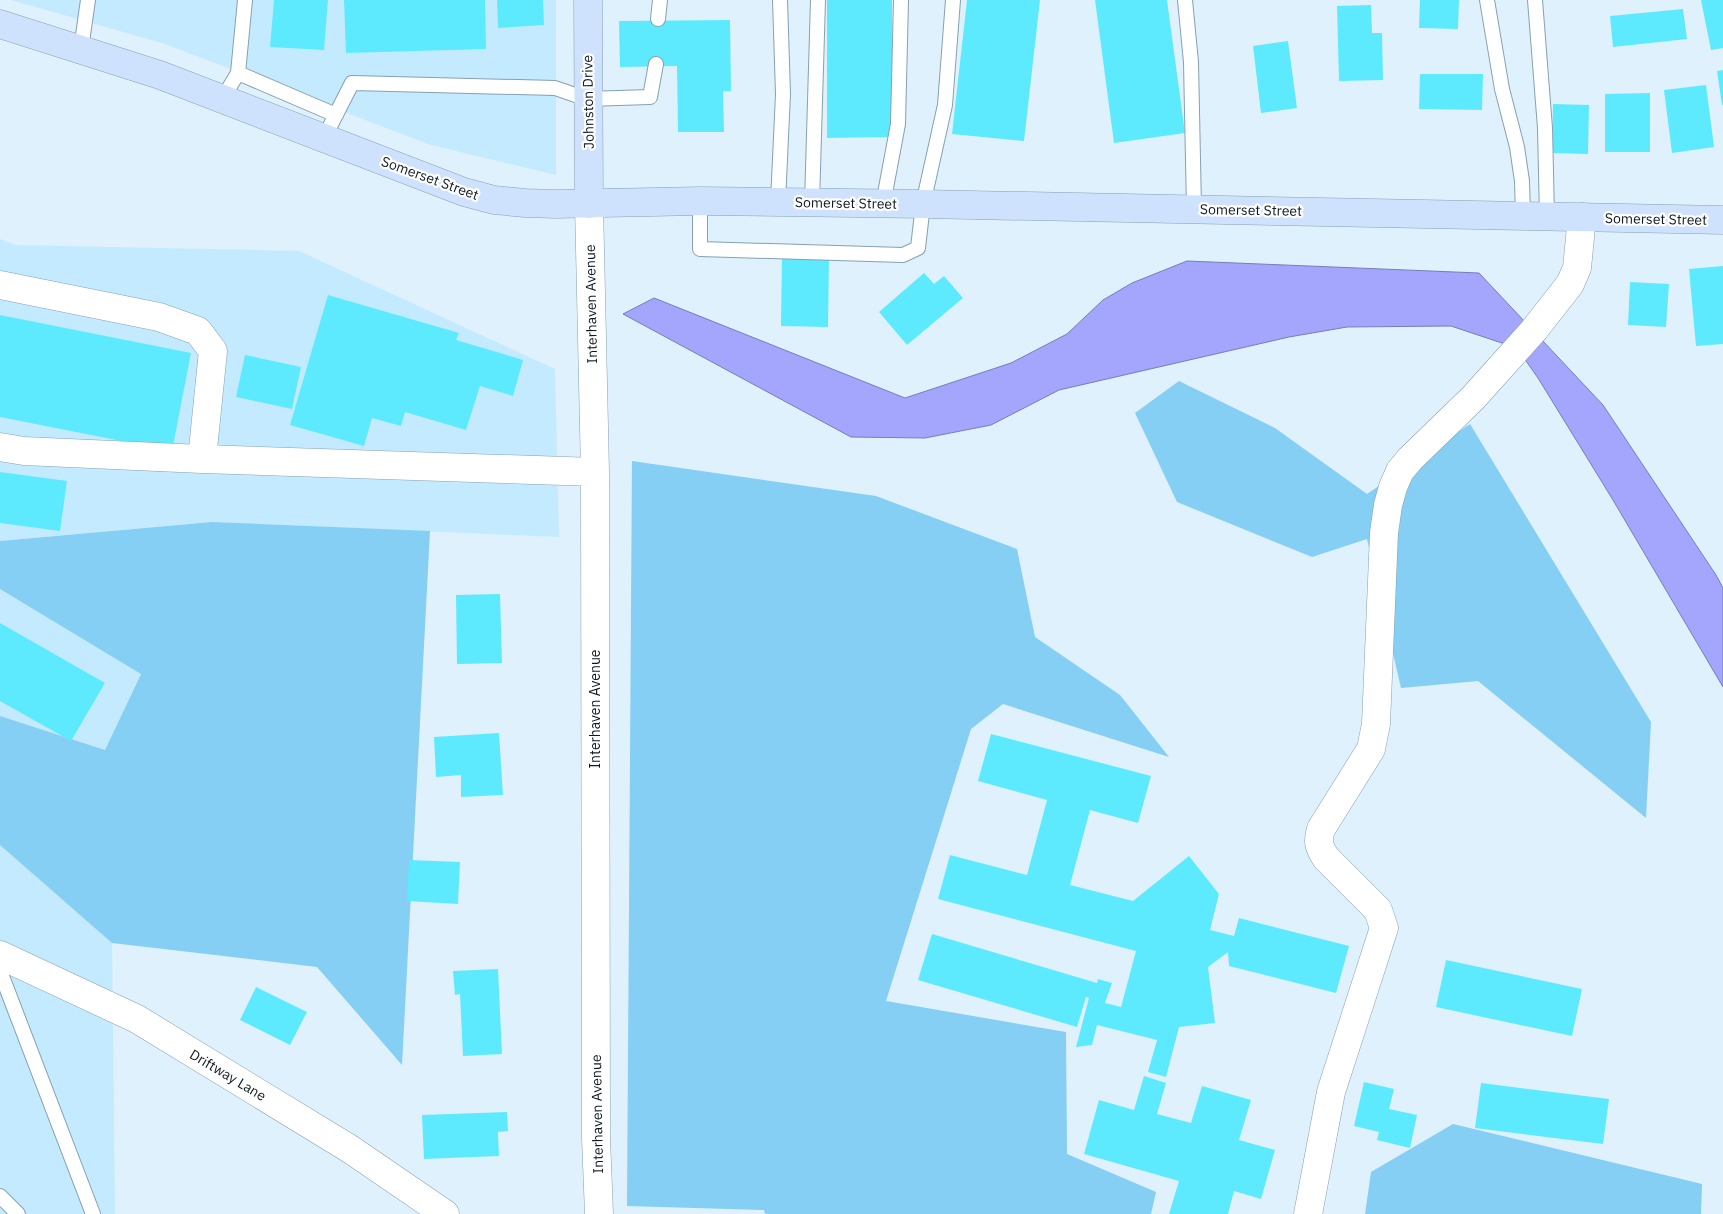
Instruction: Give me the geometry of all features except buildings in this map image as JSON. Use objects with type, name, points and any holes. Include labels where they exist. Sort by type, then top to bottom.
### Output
[{"type":"main road","name":"Johnston Drive","points":[[588,0],[589,204]]},
{"type":"main road","name":"Somerset Street","points":[[0,24],[160,75],[223,98],[330,127],[435,182],[464,192],[486,198],[525,203],[778,202],[923,204],[1723,220]]},
{"type":"street","name":"Interhaven Avenue","points":[[589,204],[595,472],[596,1138],[599,1214]]},
{"type":"street","points":[[1308,1214],[1331,1092],[1384,928],[1378,910],[1326,858],[1317,840],[1371,749],[1376,724],[1384,533],[1388,505],[1400,472],[1410,459],[1454,418],[1534,330],[1570,284],[1577,268],[1582,217]]},
{"type":"street","points":[[0,285],[159,316],[198,330],[213,351],[202,459]]},
{"type":"street","points":[[0,447],[24,451],[202,459],[595,472]]},
{"type":"street","name":"Driftway Lane","points":[[0,955],[137,1019],[350,1149],[445,1214]]},
{"type":"lane","points":[[81,49],[88,0]]},
{"type":"lane","points":[[223,98],[238,73],[245,0]]},
{"type":"lane","points":[[658,20],[660,0]]},
{"type":"lane","points":[[778,202],[783,94],[780,0]]},
{"type":"lane","points":[[812,203],[818,0]]},
{"type":"lane","points":[[883,204],[898,124],[901,0]]},
{"type":"lane","points":[[700,202],[700,249],[903,255],[918,248],[923,204],[944,105],[953,0]]},
{"type":"lane","points":[[1185,0],[1191,62],[1194,209]]},
{"type":"lane","points":[[1487,0],[1502,88],[1517,147],[1522,181],[1535,217]]},
{"type":"lane","points":[[1535,0],[1544,119],[1535,217]]},
{"type":"lane","points":[[238,73],[330,127],[352,83],[555,88],[587,99],[650,97],[656,64]]},
{"type":"lane","points":[[0,971],[93,1214]]},
{"type":"lane","points":[[0,1196],[18,1214]]},
{"type":"shaded area","points":[[11,0],[556,0],[556,175],[431,145],[165,44]]},
{"type":"shaded area","points":[[0,239],[16,245],[299,251],[555,369],[559,537],[212,522],[0,541]]},
{"type":"shaded area","points":[[1187,261],[1479,273],[1603,405],[1716,575],[1723,588],[1723,687],[1613,500],[1538,378],[1517,348],[1451,326],[1347,327],[1289,337],[1059,390],[991,425],[925,438],[851,437],[623,314],[654,298],[905,398],[1011,363],[1067,334],[1103,300],[1132,283]]},
{"type":"shaded area","points":[[1179,381],[1275,428],[1367,494],[1470,424],[1651,722],[1646,818],[1478,681],[1401,688],[1367,539],[1312,557],[1177,502],[1135,413]]},
{"type":"shaded area","points":[[632,461],[876,496],[1017,549],[1035,637],[1120,695],[1169,757],[1003,704],[971,729],[886,1001],[1066,1032],[1067,1154],[1156,1192],[1151,1214],[765,1214],[764,1210],[627,1206]]},
{"type":"shaded area","points":[[212,522],[430,531],[402,1065],[317,967],[112,943],[0,845],[0,716],[105,750],[141,674],[0,589],[0,541]]},
{"type":"shaded area","points":[[0,589],[141,673],[105,750],[0,716]]},
{"type":"shaded area","points":[[0,845],[112,943],[115,1214],[0,1214]]},
{"type":"shaded area","points":[[1453,1124],[1702,1184],[1701,1214],[1365,1214],[1371,1172]]}]
